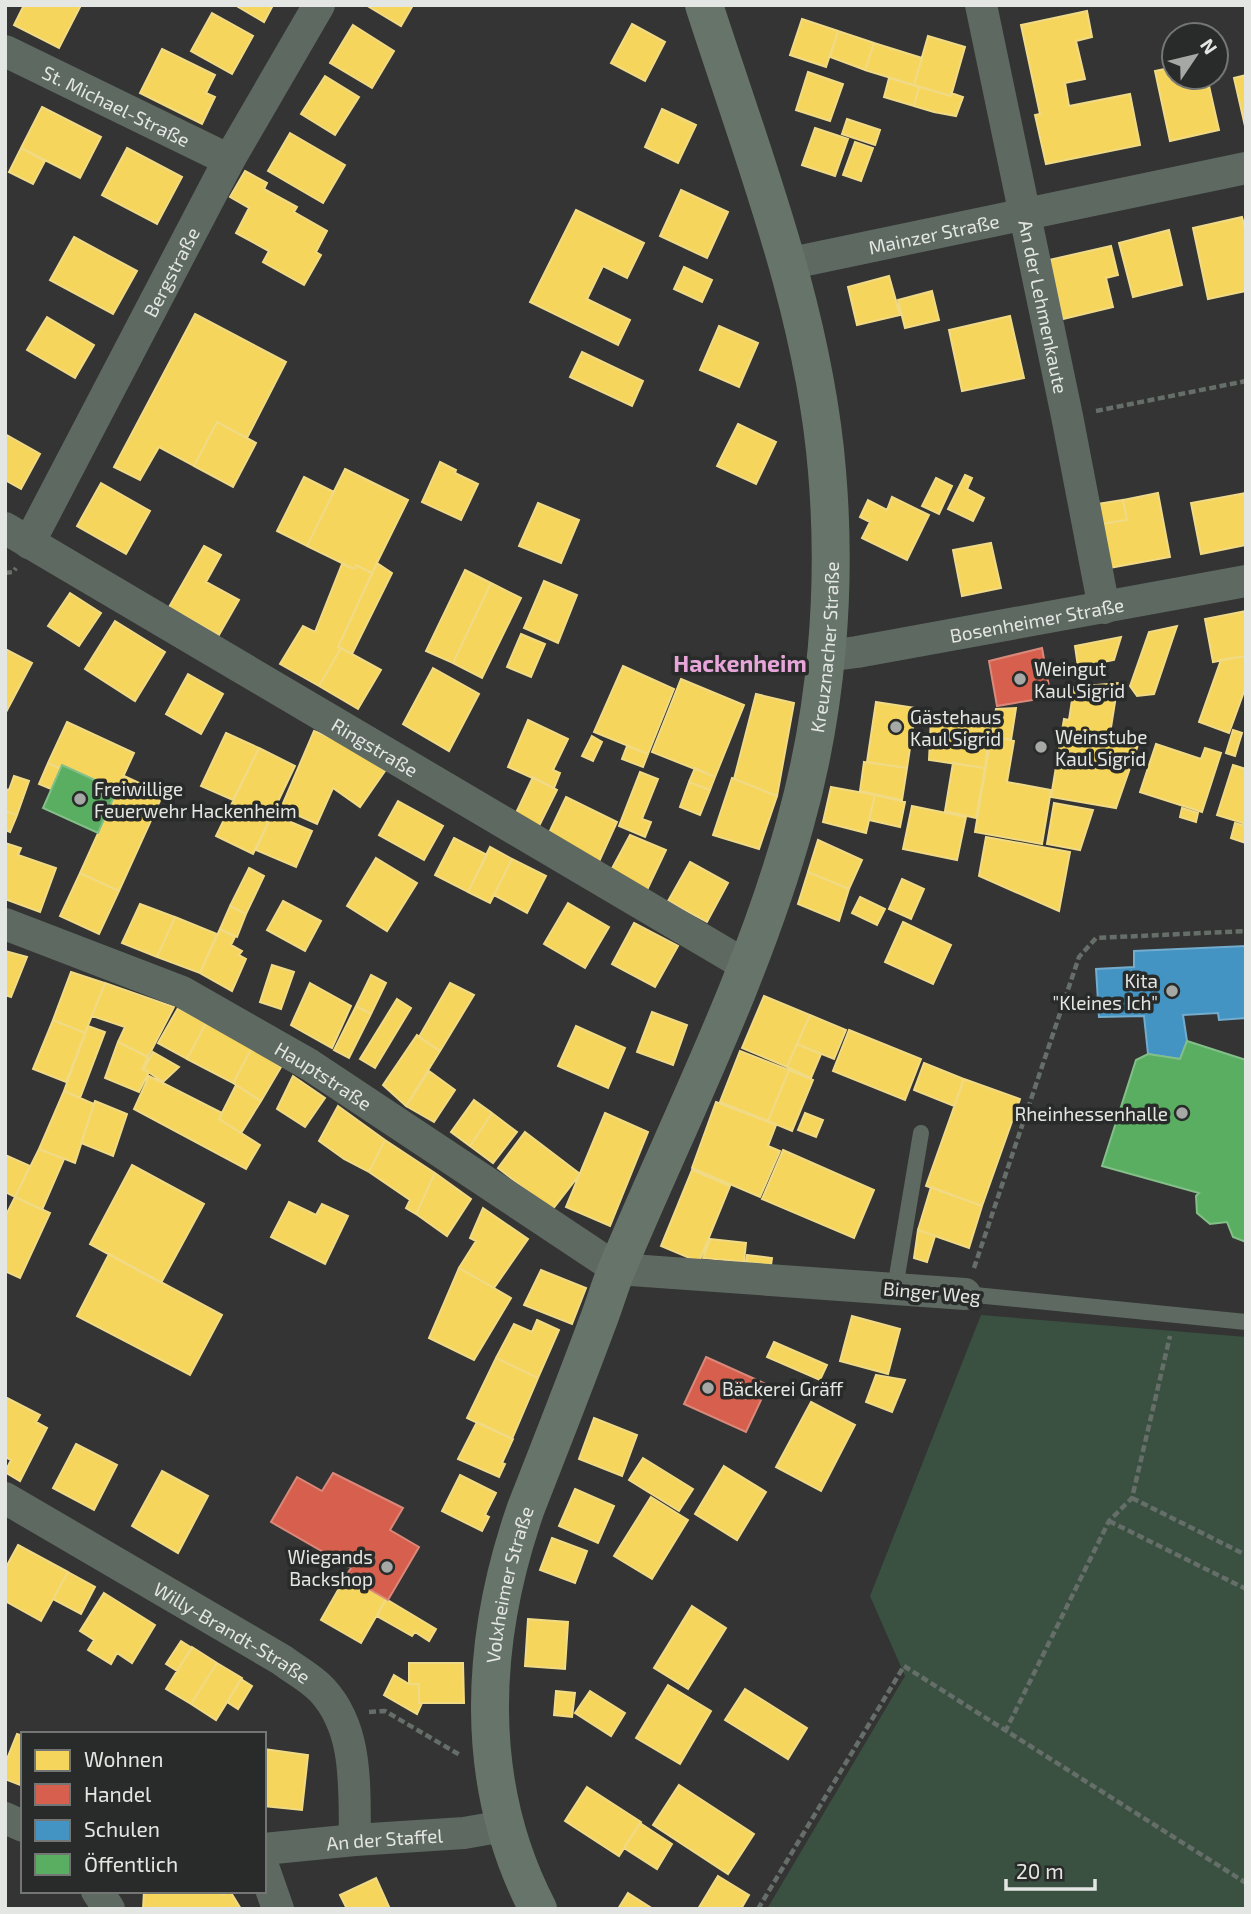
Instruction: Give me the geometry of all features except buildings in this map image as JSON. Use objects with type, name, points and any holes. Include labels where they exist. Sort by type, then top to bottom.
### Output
[{"type":"main road","name":"Kreuznacher Straße","points":[[617,1269],[747,965],[779,877],[809,768],[826,656],[830,557],[827,471],[812,366],[787,264],[704,5]]},
{"type":"main road","name":"Volxheimer Straße","points":[[538,1909],[517,1864],[504,1826],[495,1776],[490,1707],[495,1630],[512,1548],[617,1269]]},
{"type":"street","name":"Bergstraße","points":[[17,535],[319,5]]},
{"type":"street","name":"An der Lehmenkaute","points":[[981,5],[1067,416],[1104,608]]},
{"type":"street","name":"St. Michael-Straße","points":[[5,51],[229,160]]},
{"type":"street","name":"Mainzer Straße","points":[[787,264],[1246,168]]},
{"type":"street","name":"Ringstraße","points":[[17,535],[747,965]]},
{"type":"street","name":"Bosenheimer Straße","points":[[826,656],[1246,581]]},
{"type":"street","name":"Hauptstraße","points":[[5,924],[182,992],[310,1065],[617,1269]]},
{"type":"street","name":"Binger Weg","points":[[617,1269],[965,1294]]},
{"type":"street","name":"Willy-Brandt-Straße","points":[[5,1498],[282,1660],[321,1688],[340,1714],[353,1757],[355,1840]]},
{"type":"street","points":[[5,1818],[21,1825]]},
{"type":"street","name":"An der Staffel","points":[[266,1849],[464,1833],[504,1826]]},
{"type":"street","points":[[266,1875],[278,1909]]},
{"type":"street","points":[[98,1893],[109,1909]]},
{"type":"lane","points":[[895,1289],[922,1133]]},
{"type":"lane","name":"Binger Weg","points":[[965,1294],[1246,1322]]},
{"type":"path","points":[[1067,416],[1246,381]]},
{"type":"path","points":[[965,1294],[1079,957],[1096,938],[1246,931]]},
{"type":"path","points":[[1005,1732],[1110,1521],[1132,1498],[1175,1315]]},
{"type":"path","points":[[1132,1498],[1246,1555]]},
{"type":"path","points":[[1110,1521],[1246,1589]]},
{"type":"path","points":[[758,1909],[904,1667],[1246,1883]]},
{"type":"path","points":[[340,1714],[385,1711],[495,1776]]},
{"type":"green space","points":[[981,1315],[1246,1337],[1246,1909],[767,1909],[905,1676],[870,1596]]},
{"type":"place","name":"Weingut Kaul Sigrid","points":[[1020,679]]},
{"type":"place","name":"Gästehaus Kaul Sigrid","points":[[896,727]]},
{"type":"place","name":"Weinstube Kaul Sigrid","points":[[1041,747]]},
{"type":"place","name":"Freiwillige Feuerwehr Hackenheim","points":[[80,799]]},
{"type":"place","name":"Kita \"Kleines Ich\"","points":[[1172,991]]},
{"type":"place","name":"Rheinhessenhalle","points":[[1182,1113]]},
{"type":"place","name":"Bäckerei Gräff","points":[[708,1388]]},
{"type":"place","name":"Wiegands Backshop","points":[[387,1567]]},
{"type":"district","name":"Hackenheim","points":[[740,663]]}]
